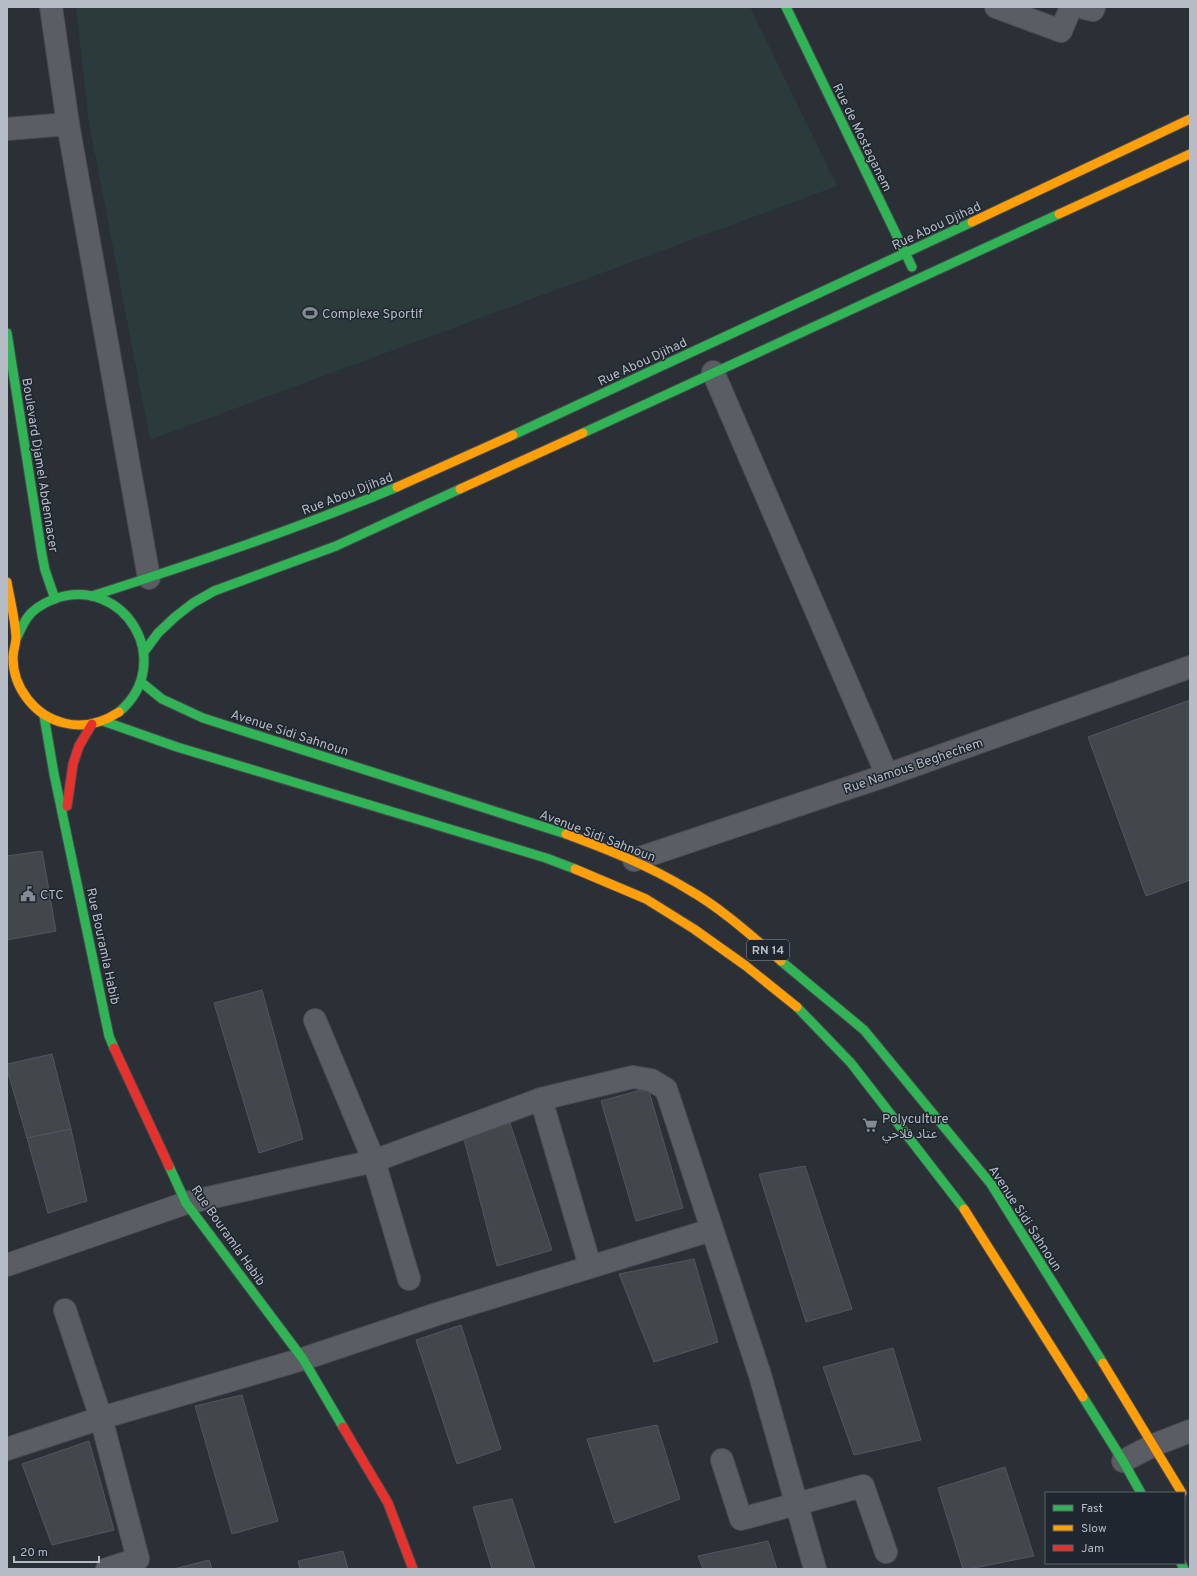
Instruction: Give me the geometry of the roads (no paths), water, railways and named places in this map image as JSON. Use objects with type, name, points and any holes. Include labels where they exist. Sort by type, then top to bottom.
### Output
[{"type":"main road","name":"Rue de Mostaganem","points":[[786,7],[918,278]]},
{"type":"main road","name":"Rue Abou Djihad","points":[[92,596],[149,578],[323,517],[415,480],[906,253],[1190,119]]},
{"type":"main road","points":[[144,652],[158,633],[175,617],[193,603],[214,592],[336,546],[1190,154]]},
{"type":"main road","name":"Boulevard Djamel Abdennacer","points":[[7,333],[40,547],[45,570],[55,599]]},
{"type":"main road","points":[[7,582],[10,622],[17,638]]},
{"type":"main road","points":[[67,595],[92,596],[112,603],[127,616],[138,632],[144,652],[141,682],[132,698],[119,712],[102,721],[92,724],[77,725],[62,723],[44,716],[33,708],[22,694],[14,670],[13,657],[17,638],[27,618],[45,603],[67,595]]},
{"type":"main road","points":[[10,622],[27,618]]},
{"type":"main road","name":"Avenue Sidi Sahnoun","points":[[141,682],[162,699],[203,718],[564,833],[634,860],[696,894],[738,925],[864,1030],[991,1184],[1154,1445],[1181,1492]]},
{"type":"main road","points":[[12,691],[22,694]]},
{"type":"main road","name":"Rue Bouramla Habib","points":[[44,716],[54,774],[109,1036],[186,1203],[303,1359],[388,1504],[413,1569]]},
{"type":"main road","name":"RN 14","points":[[102,721],[178,747],[546,858],[597,877],[646,899],[694,929],[746,966],[800,1010],[851,1063],[961,1204],[1123,1461],[1140,1492]]},
{"type":"main road","points":[[65,822],[73,764],[79,746],[92,724]]},
{"type":"street","points":[[51,7],[68,124],[149,578]]},
{"type":"street","points":[[996,7],[1061,31],[1071,7]]},
{"type":"street","points":[[1081,7],[1093,10],[1094,7]]},
{"type":"street","points":[[7,129],[68,124]]},
{"type":"street","points":[[713,372],[887,775]]},
{"type":"street","name":"Rue Namous Beghechem","points":[[634,860],[887,775],[1190,667]]},
{"type":"street","points":[[315,1020],[374,1161],[409,1279]]},
{"type":"street","points":[[7,1264],[186,1203],[374,1161],[541,1099],[633,1077],[651,1080],[666,1089],[711,1230],[760,1375],[815,1569]]},
{"type":"street","points":[[541,1099],[590,1266]]},
{"type":"street","points":[[7,1449],[101,1418],[303,1359],[437,1314],[711,1230]]},
{"type":"street","points":[[65,1310],[101,1418],[138,1559],[107,1569]]},
{"type":"street","points":[[1123,1461],[1154,1445],[1190,1431]]},
{"type":"street","points":[[722,1460],[741,1519],[863,1486],[886,1552]]},
{"type":"place","name":"Complexe Sportif","points":[[310,313]]},
{"type":"place","name":"CTC","points":[[28,894]]},
{"type":"place","name":"Polyculture عتاد فلاحي","points":[[870,1125]]}]
